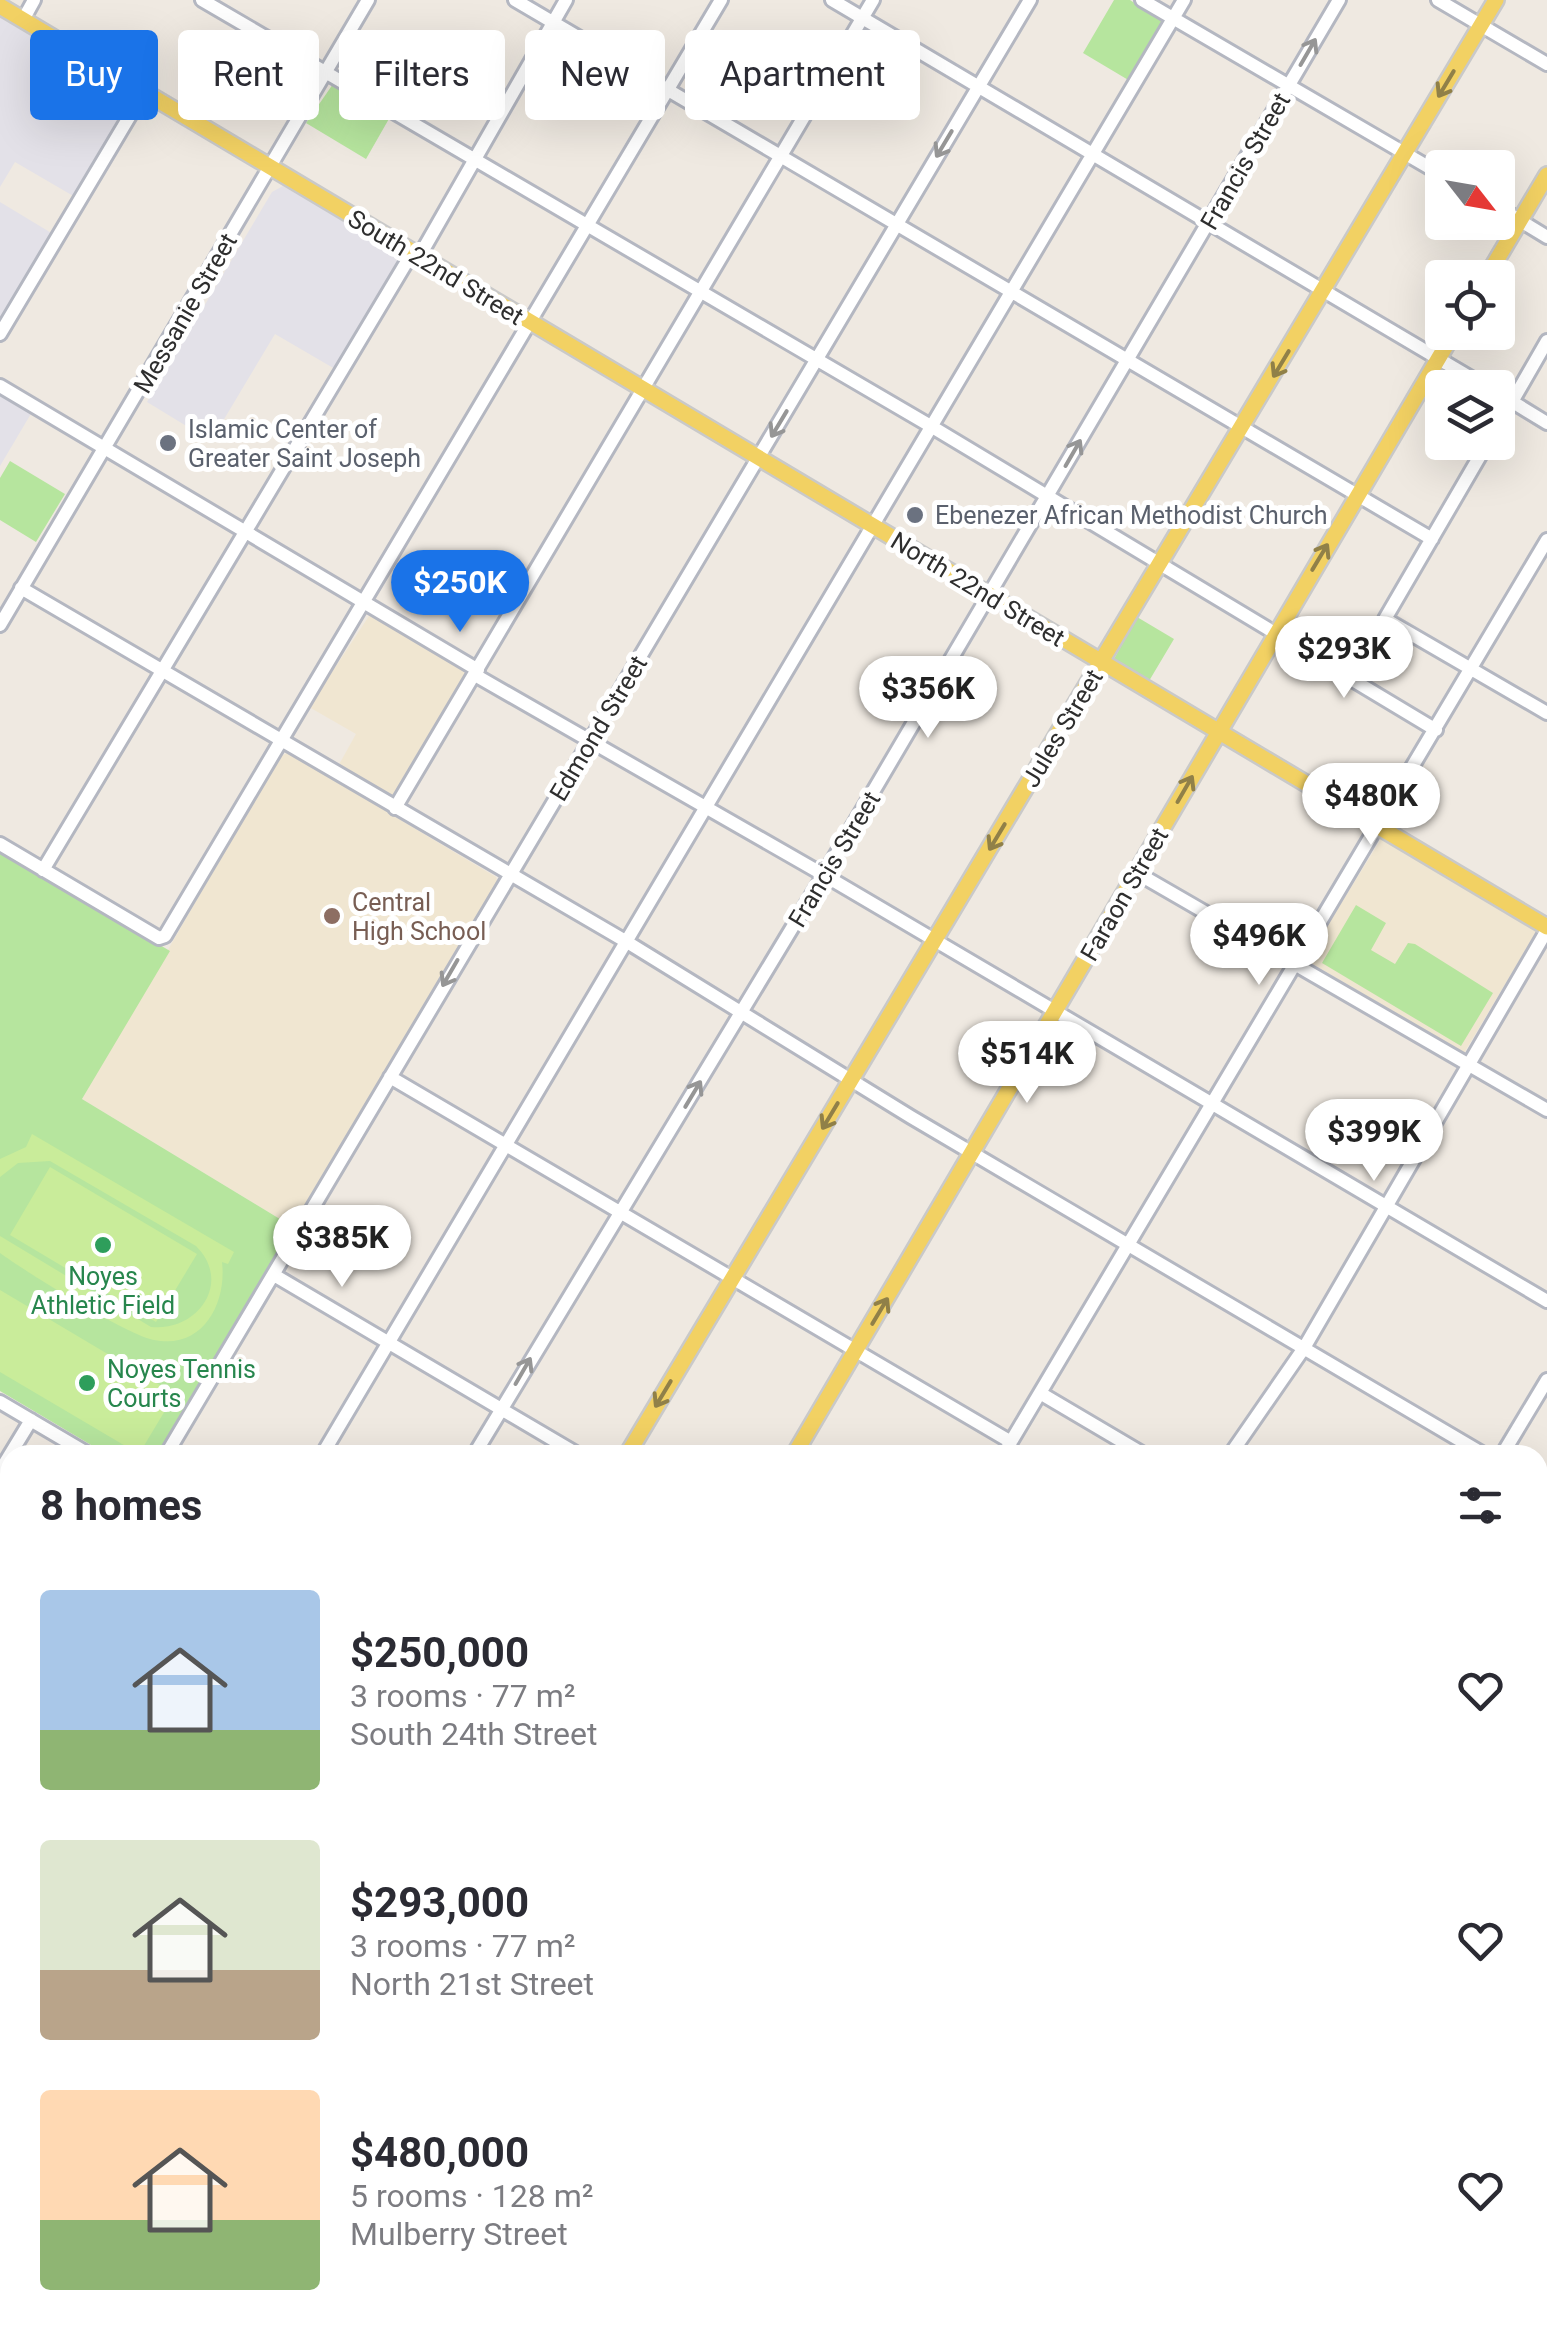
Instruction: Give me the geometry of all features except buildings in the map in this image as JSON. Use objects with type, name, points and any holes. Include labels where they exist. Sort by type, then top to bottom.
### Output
[{"type":"main road","name":"Jules Street","points":[[633,1445],[1496,0]]},
{"type":"main road","name":"South 22nd Street","points":[[0,6],[40,30]]},
{"type":"main road","name":"South 22nd Street","points":[[158,100],[874,526]]},
{"type":"main road","points":[[1497,260],[1547,175]]},
{"type":"main road","name":"Faraon Street","points":[[800,1445],[1443,350]]},
{"type":"main road","name":"North 22nd Street","points":[[874,526],[1547,929]]},
{"type":"street","points":[[23,20],[34,0]]},
{"type":"street","points":[[202,0],[934,428],[1436,730]]},
{"type":"street","name":"Messanie Street","points":[[0,625],[368,0]]},
{"type":"street","points":[[515,0],[1244,425],[1432,539]]},
{"type":"street","points":[[43,870],[475,159],[566,0]]},
{"type":"street","points":[[0,844],[159,938],[166,936],[721,0]]},
{"type":"street","points":[[832,0],[1458,370]]},
{"type":"street","points":[[395,808],[873,0]]},
{"type":"street","name":"Edmond Street","points":[[172,1445],[1030,0]]},
{"type":"street","points":[[1142,0],[1425,166]]},
{"type":"street","points":[[328,1445],[934,428],[1184,0]]},
{"type":"street","name":"Francis Street","points":[[480,1445],[742,1013],[1339,0]]},
{"type":"street","points":[[1438,0],[1547,64]]},
{"type":"street","points":[[0,334],[127,120]]},
{"type":"street","points":[[1515,217],[1547,237]]},
{"type":"street","points":[[1515,397],[1547,341]]},
{"type":"street","points":[[0,386],[590,741],[1547,1301]]},
{"type":"street","points":[[1515,404],[1547,424]]},
{"type":"street","points":[[1478,460],[1385,619],[1547,713]]},
{"type":"street","points":[[1009,1445],[1547,540]]},
{"type":"street","points":[[22,588],[627,942],[1468,1445]]},
{"type":"street","points":[[1137,872],[1547,1110]]},
{"type":"street","points":[[1237,1445],[1304,1348],[1547,929]]},
{"type":"street","points":[[390,1077],[855,1353],[1001,1445]]},
{"type":"street","points":[[274,1275],[563,1445]]},
{"type":"street","points":[[1508,1445],[1547,1380]]},
{"type":"street","points":[[1040,1393],[1128,1445]]},
{"type":"street","points":[[0,1402],[73,1445]]},
{"type":"street","points":[[15,1445],[30,1420]]},
{"type":"shaded area","points":[[0,12],[30,31],[30,120],[120,120],[75,197],[15,162],[0,187]]},
{"type":"shaded area","points":[[283,186],[400,253],[400,261],[335,369],[275,334],[211,441],[147,402],[272,192]]},
{"type":"shaded area","points":[[0,202],[53,234],[0,322]]},
{"type":"shaded area","points":[[0,393],[32,412],[0,466]]},
{"type":"shaded area","name":"Central High School","points":[[371,613],[468,670],[387,812],[496,877],[498,884],[293,1227],[82,1099],[279,757],[287,753],[331,779],[356,734],[309,707]]},
{"type":"shaded area","points":[[1383,836],[1538,929],[1464,1053],[1306,960]]},
{"type":"green space","points":[[1114,0],[1130,0],[1163,22],[1130,81],[1083,53]]},
{"type":"green space","points":[[333,84],[339,87],[339,120],[388,120],[366,159],[306,123],[319,120],[319,104]]},
{"type":"green space","points":[[10,461],[65,494],[36,542],[0,520],[0,478]]},
{"type":"green space","points":[[1137,617],[1174,639],[1149,681],[1114,659]]},
{"type":"green space","points":[[0,850],[170,951],[82,1099],[293,1227],[164,1445],[91,1445],[0,1391]]},
{"type":"green space","points":[[1356,905],[1386,923],[1371,950],[1395,964],[1408,943],[1415,944],[1493,993],[1461,1046],[1322,963]]},
{"type":"green space","points":[[32,1134],[234,1252],[228,1264],[222,1262],[223,1278],[216,1307],[198,1331],[171,1341],[141,1336],[77,1302],[0,1253],[0,1236],[151,1327],[183,1322],[205,1302],[210,1289],[207,1260],[196,1246],[50,1161],[18,1163],[0,1177],[0,1159],[26,1147]]},
{"type":"green space","name":"Noyes Athletic Field","points":[[50,1167],[197,1254],[156,1322],[10,1235]]},
{"type":"green space","name":"Noyes Tennis Courts","points":[[0,1290],[175,1394],[144,1445],[124,1445],[0,1372]]},
{"type":"place","name":"Islamic Center of Greater Saint Joseph","points":[[168,443]]},
{"type":"place","name":"Ebenezer African Methodist Church","points":[[915,515]]},
{"type":"place","name":"Central High School","points":[[332,916]]},
{"type":"place","name":"Noyes Athletic Field","points":[[103,1245]]},
{"type":"place","name":"Noyes Tennis Courts","points":[[87,1383]]}]
